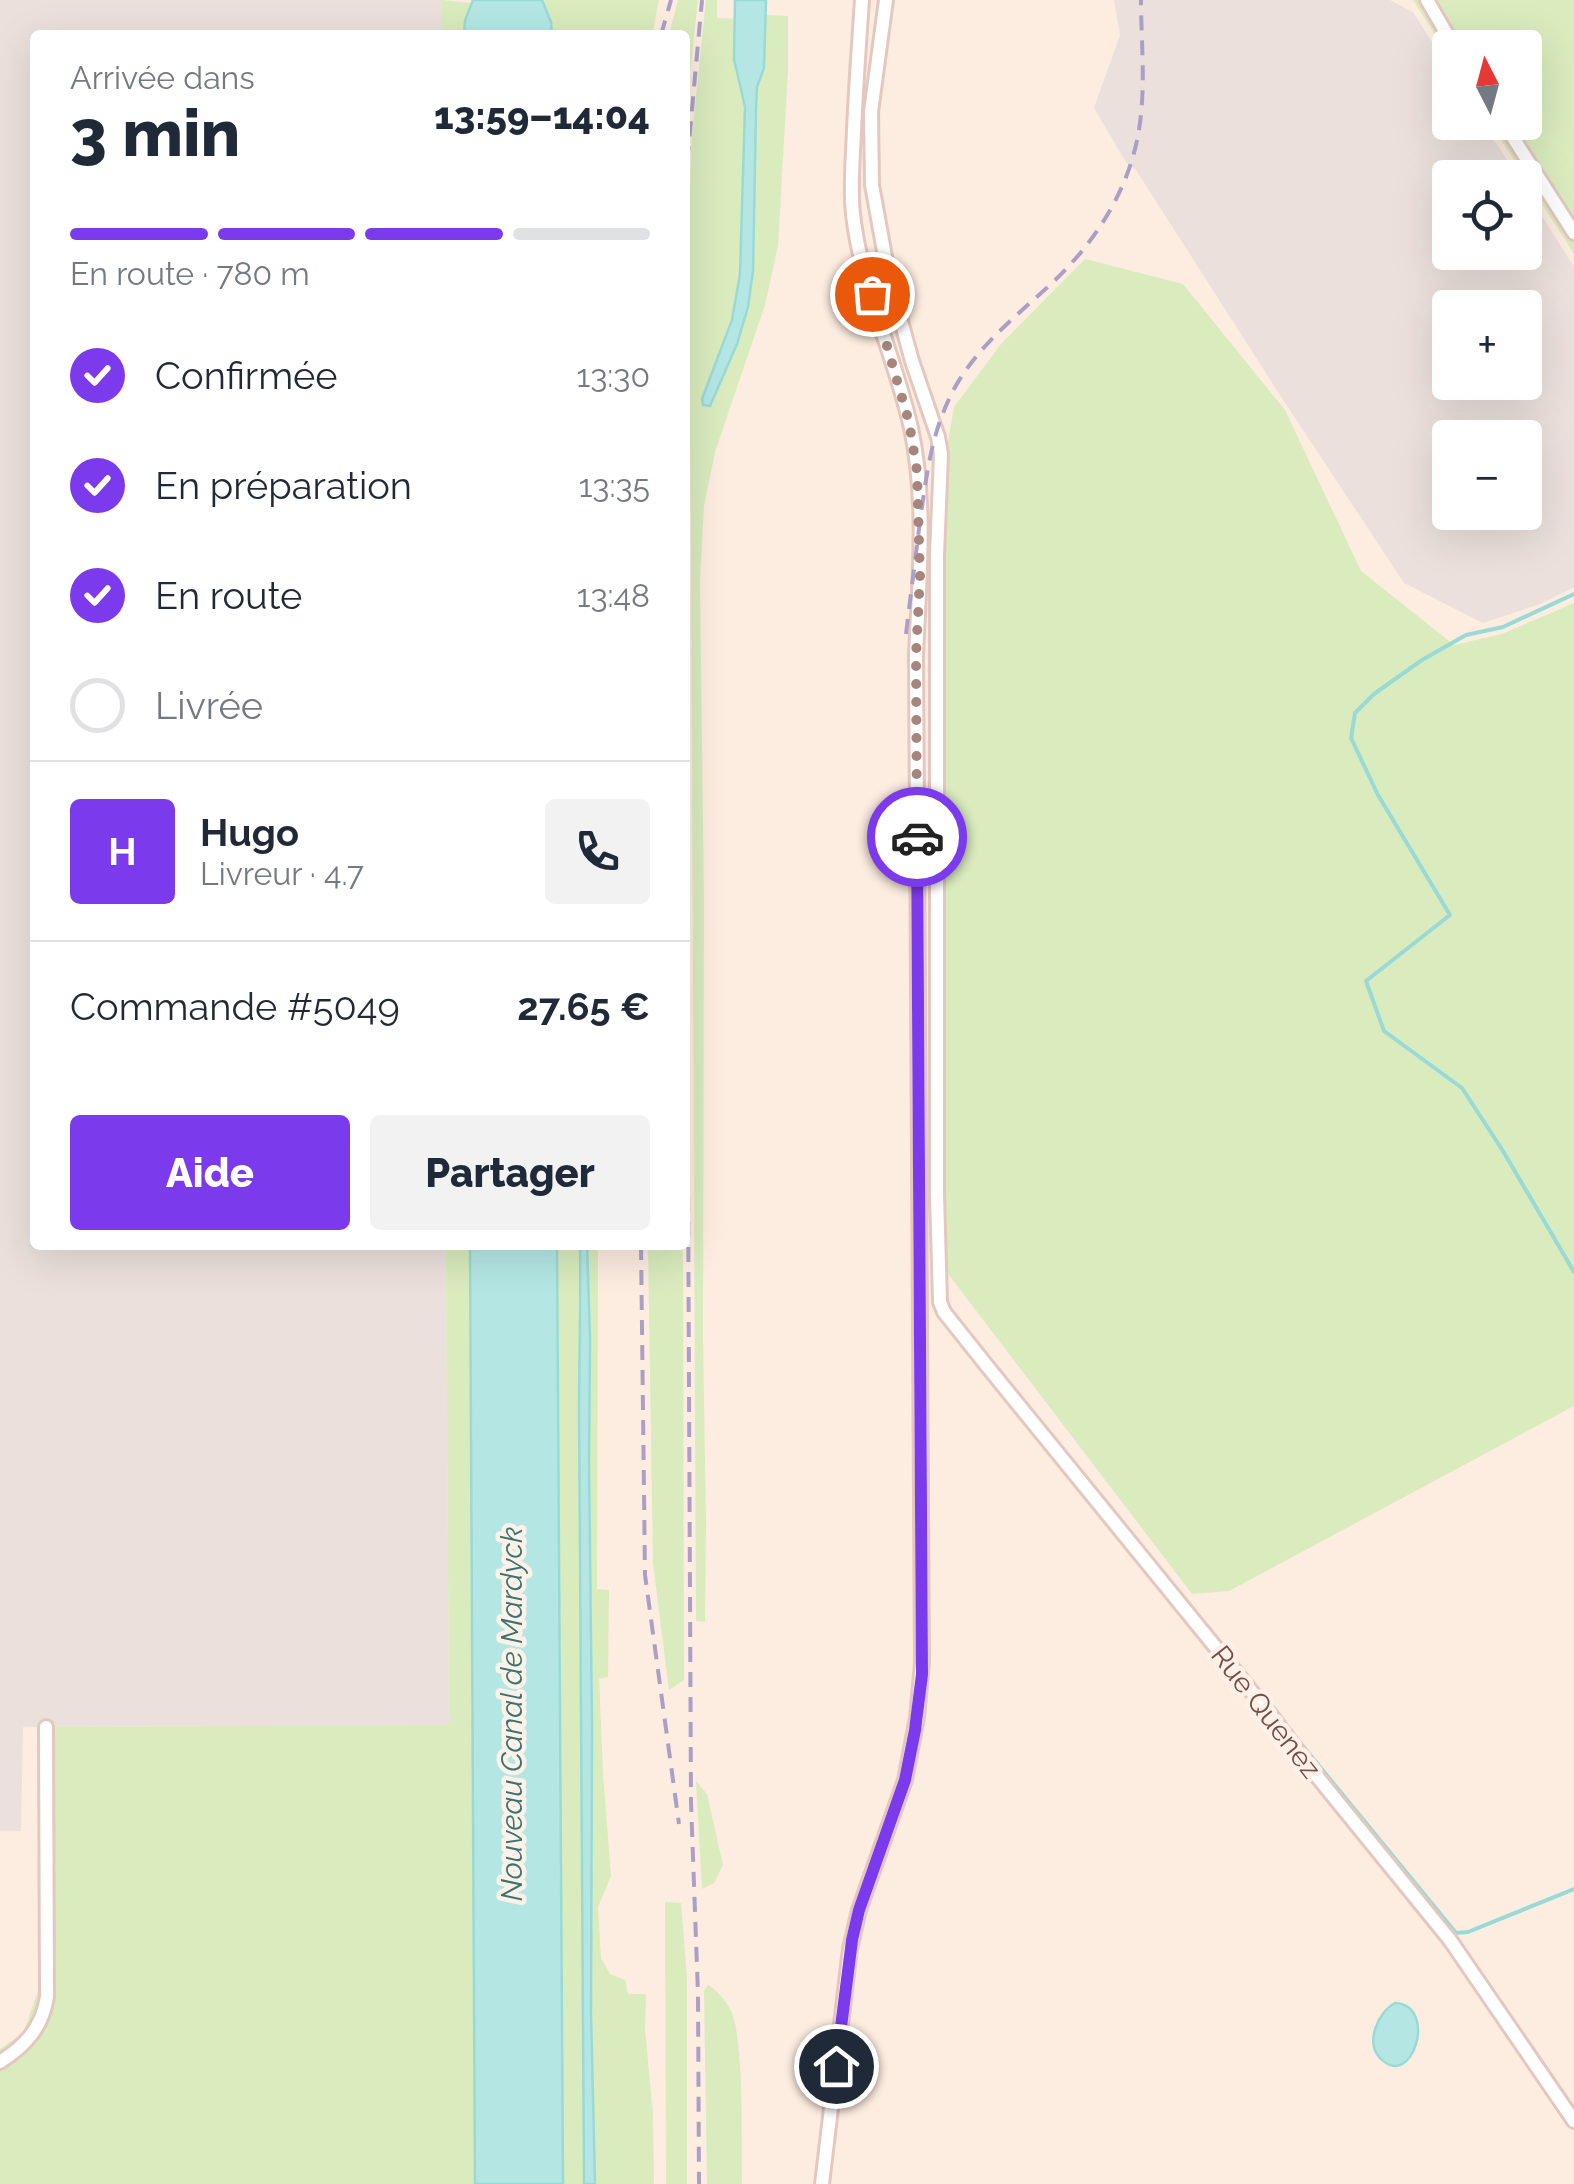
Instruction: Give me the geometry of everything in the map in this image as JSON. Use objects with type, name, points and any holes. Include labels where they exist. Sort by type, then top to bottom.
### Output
[{"type":"street","points":[[822,2184],[852,1940],[905,1780],[922,1663],[916,676],[919,494],[909,422],[853,215],[852,162],[862,0]]},
{"type":"street","name":"Rue Quenez","points":[[886,0],[872,112],[872,185],[888,273],[941,454],[937,556],[937,1194],[939,1296],[944,1312],[1444,1934],[1574,2121]]},
{"type":"street","points":[[1427,0],[1444,30]]},
{"type":"street","points":[[1515,140],[1574,233]]},
{"type":"street","points":[[0,2062],[32,2036],[47,1997],[46,1727]]},
{"type":"shaded area","points":[[0,0],[442,0],[442,30],[30,30],[30,1250],[446,1250],[449,1725],[23,1727],[21,1831],[0,1831]]},
{"type":"shaded area","points":[[1114,0],[1390,0],[1413,12],[1432,42],[1432,140],[1494,140],[1507,160],[1432,160],[1432,270],[1542,270],[1542,216],[1574,267],[1574,587],[1540,604],[1483,623],[1404,583],[1094,108],[1120,35]]},
{"type":"green space","points":[[442,0],[472,3],[464,30],[442,30]]},
{"type":"green space","points":[[542,0],[659,0],[653,30],[552,30]]},
{"type":"green space","points":[[678,0],[698,0],[690,72],[690,30],[670,30]]},
{"type":"green space","points":[[706,0],[717,0],[717,18],[735,19],[735,70],[745,106],[740,274],[732,320],[702,399],[737,344],[748,307],[753,271],[757,87],[764,68],[766,15],[788,16],[778,246],[765,305],[715,452],[704,506],[700,582],[705,1622],[696,1621],[692,136]]},
{"type":"green space","points":[[1413,0],[1574,0],[1574,254],[1542,204],[1542,160],[1514,160],[1501,140],[1542,140],[1542,30],[1432,30]]},
{"type":"green space","points":[[1085,259],[1183,284],[1285,410],[1361,571],[1454,645],[1502,634],[1574,603],[1574,1406],[1229,1591],[1192,1594],[936,1258],[934,1092],[944,906],[947,449],[954,407],[1001,344]]},
{"type":"green space","points":[[446,1250],[470,1250],[475,2184],[0,2184],[0,2049],[24,2032],[42,1978],[40,1727],[449,1725]]},
{"type":"green space","points":[[557,1250],[580,1250],[584,2184],[563,2184]]},
{"type":"green space","points":[[587,1250],[598,1250],[597,1589],[609,1590],[608,1677],[599,1679],[611,1876],[598,1907],[601,1958],[610,1974],[625,1980],[628,1994],[646,1994],[654,2184],[595,2184]]},
{"type":"green space","points":[[648,1250],[683,1250],[684,1680],[669,1690],[653,1563]]},
{"type":"green space","points":[[696,1781],[707,1794],[723,1865],[714,1883],[702,1889]]},
{"type":"green space","points":[[665,1902],[681,1903],[687,1977],[687,2184],[666,2184]]},
{"type":"green space","points":[[708,1985],[725,2001],[735,2023],[741,2082],[742,2184],[707,2184],[704,1991]]},
{"type":"water","points":[[473,0],[542,0],[552,30],[464,30]]},
{"type":"water","points":[[735,0],[766,0],[764,68],[757,87],[753,271],[737,344],[710,406],[703,405],[702,399],[732,320],[740,274],[745,107],[734,59]]},
{"type":"water","name":"Nouveau Canal de Mardyck","points":[[470,1250],[557,1250],[563,2184],[475,2184]]},
{"type":"water","points":[[580,1250],[587,1250],[595,2184],[584,2184]]},
{"type":"water","points":[[1395,2003],[1408,2007],[1416,2017],[1418,2030],[1410,2056],[1402,2064],[1392,2065],[1380,2058],[1374,2036],[1379,2020]]},
{"type":"waterway","points":[[1574,594],[1503,627],[1466,635],[1422,660],[1374,694],[1355,713],[1351,738],[1378,795],[1450,915],[1366,981],[1384,1031],[1462,1088],[1574,1272]]},
{"type":"waterway","points":[[1284,1723],[1456,1933],[1468,1932],[1574,1889]]},
{"type":"railway","points":[[662,30],[671,0]]},
{"type":"railway","points":[[690,131],[702,0]]},
{"type":"railway","points":[[906,634],[929,465],[954,389],[986,346],[1084,248],[1123,185],[1137,139],[1142,100],[1141,0]]},
{"type":"railway","points":[[641,1250],[645,1575],[679,1824]]},
{"type":"railway","points":[[688,1250],[691,1802],[699,2184]]},
{"type":"way so far","points":[[872,294],[909,422],[917,471],[917,837]]},
{"type":"route","points":[[836,2066],[848,1958],[859,1910],[905,1780],[922,1674],[917,837]]}]
